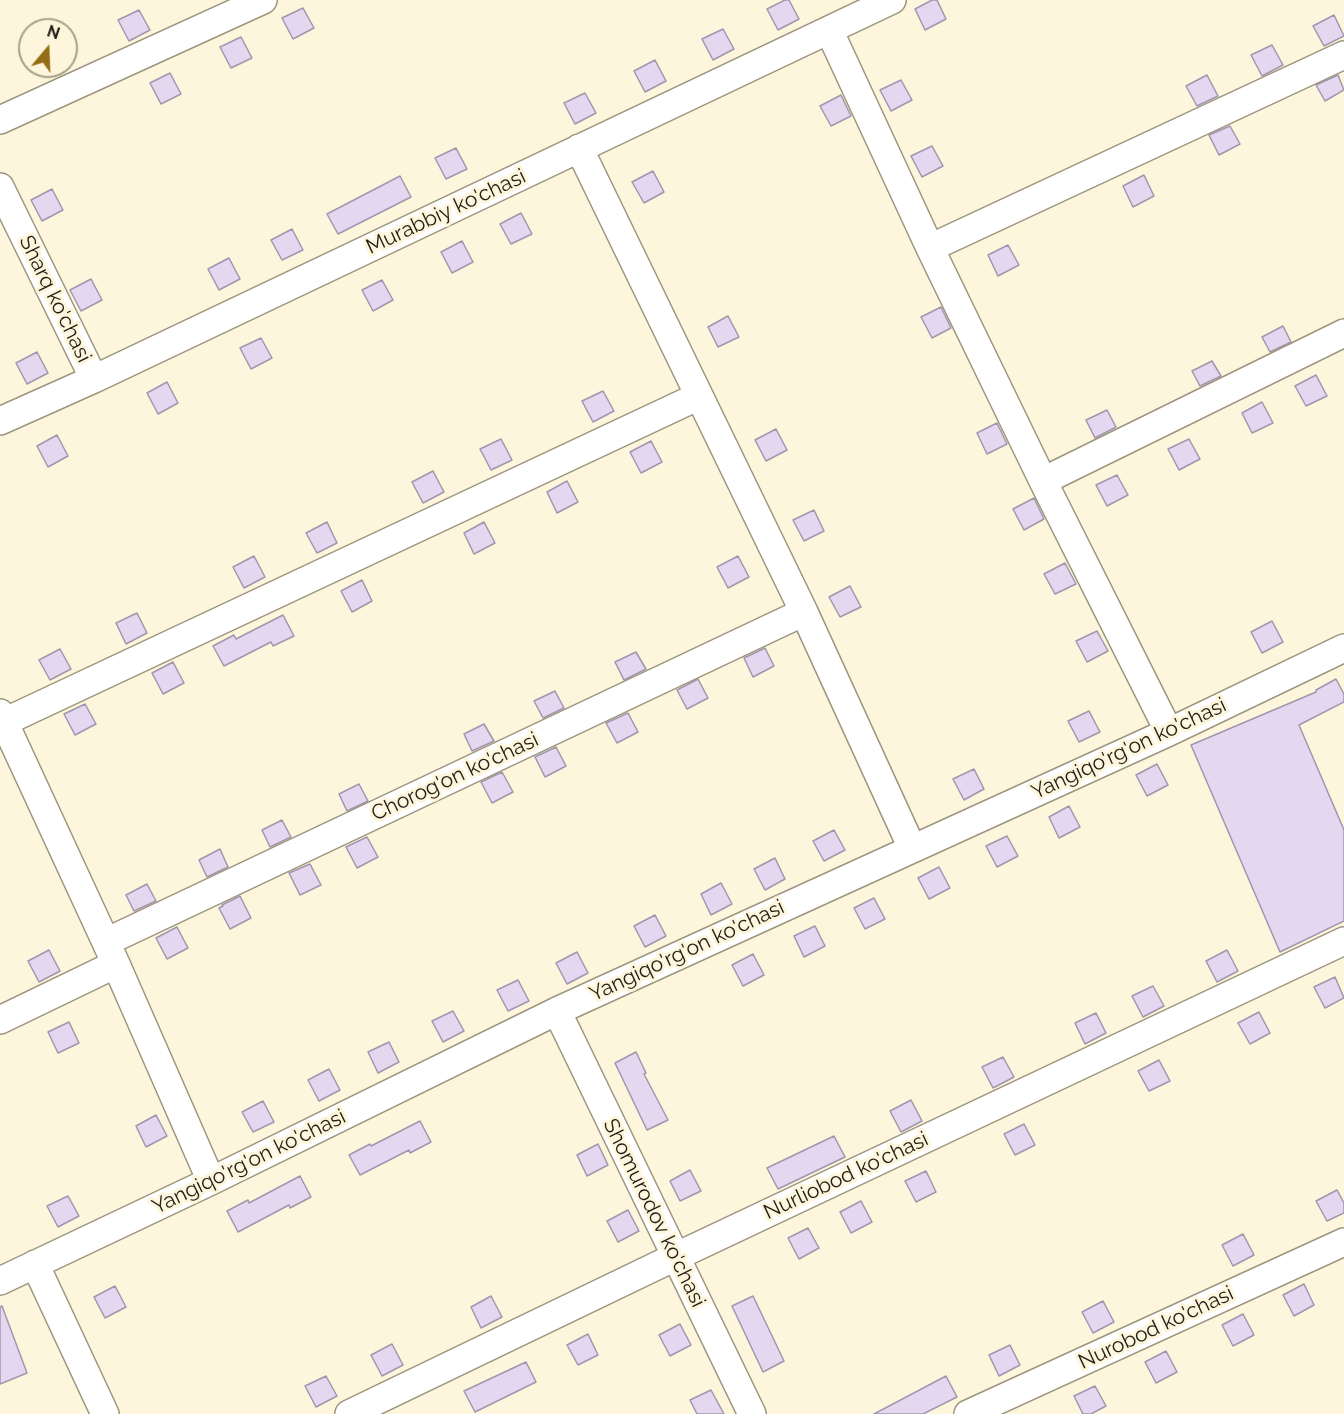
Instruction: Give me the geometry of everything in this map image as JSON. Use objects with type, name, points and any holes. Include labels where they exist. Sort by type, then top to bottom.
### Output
[{"type":"street","points":[[0,120],[263,0]]},
{"type":"street","name":"Murabbiy ko'chasi","points":[[0,421],[94,379],[891,0]]},
{"type":"street","points":[[829,30],[930,248],[1168,732]]},
{"type":"street","points":[[930,248],[1344,55]]},
{"type":"street","points":[[579,148],[804,612],[912,849]]},
{"type":"street","name":"Sharq ko'chasi","points":[[0,187],[94,379]]},
{"type":"street","points":[[1043,481],[1344,333]]},
{"type":"street","points":[[211,1181],[111,953],[1,719],[699,396]]},
{"type":"street","name":"Chorog'on ko'chasi","points":[[0,1020],[111,953],[804,612]]},
{"type":"street","name":"Yangiqo'rg'on ko'chasi","points":[[0,1281],[211,1181],[558,1011],[1168,732],[1344,648]]},
{"type":"street","name":"Nurliobod ko'chasi","points":[[349,1414],[675,1257],[1344,941]]},
{"type":"street","name":"Shomurodov ko'chasi","points":[[558,1011],[752,1414]]},
{"type":"street","name":"Nurobod ko'chasi","points":[[968,1414],[1344,1242]]},
{"type":"street","points":[[35,1264],[105,1414]]},
{"type":"building","points":[[789,0],[799,19],[778,30],[767,9]]},
{"type":"building","points":[[932,0],[937,0],[946,19],[925,30],[915,9]]},
{"type":"building","points":[[303,8],[314,28],[293,39],[282,18]]},
{"type":"building","points":[[139,10],[150,30],[129,41],[118,20]]},
{"type":"building","points":[[1334,15],[1344,36],[1324,46],[1313,26]]},
{"type":"building","points":[[723,29],[734,49],[713,60],[702,39]]},
{"type":"building","points":[[241,37],[252,58],[231,68],[220,47]]},
{"type":"building","points":[[1272,45],[1283,65],[1262,76],[1251,55]]},
{"type":"building","points":[[655,60],[666,81],[645,92],[634,71]]},
{"type":"building","points":[[170,73],[181,94],[161,104],[150,83]]},
{"type":"building","points":[[1207,75],[1218,96],[1197,106],[1186,86]]},
{"type":"building","points":[[1338,75],[1344,90],[1325,101],[1316,85]]},
{"type":"building","points":[[901,80],[912,100],[891,111],[880,90]]},
{"type":"building","points":[[585,93],[596,113],[575,124],[564,103]]},
{"type":"building","points":[[841,95],[851,116],[831,126],[820,106]]},
{"type":"building","points":[[1230,126],[1240,144],[1219,155],[1209,135]]},
{"type":"building","points":[[932,146],[943,166],[922,177],[911,156]]},
{"type":"building","points":[[456,148],[467,169],[446,179],[435,158]]},
{"type":"building","points":[[653,171],[664,192],[644,203],[632,182]]},
{"type":"building","points":[[1144,175],[1154,196],[1133,207],[1123,186]]},
{"type":"building","points":[[400,176],[411,197],[338,234],[327,214]]},
{"type":"building","points":[[52,189],[63,210],[42,221],[31,200]]},
{"type":"building","points":[[521,213],[532,234],[511,244],[500,224]]},
{"type":"building","points":[[292,229],[303,250],[282,260],[271,240]]},
{"type":"building","points":[[462,241],[473,262],[452,273],[441,252]]},
{"type":"building","points":[[1008,245],[1019,265],[998,276],[988,255]]},
{"type":"building","points":[[229,258],[240,279],[219,290],[208,269]]},
{"type":"building","points":[[91,279],[102,300],[81,311],[70,290]]},
{"type":"building","points":[[382,280],[393,300],[373,311],[362,290]]},
{"type":"building","points":[[941,307],[951,328],[932,338],[921,317]]},
{"type":"building","points":[[728,316],[739,337],[718,347],[708,327]]},
{"type":"building","points":[[1283,326],[1291,342],[1270,352],[1262,337]]},
{"type":"building","points":[[261,338],[272,358],[251,369],[240,348]]},
{"type":"building","points":[[37,352],[48,373],[27,384],[16,363]]},
{"type":"building","points":[[1212,361],[1221,376],[1200,386],[1192,371]]},
{"type":"building","points":[[1316,375],[1327,396],[1306,406],[1295,386]]},
{"type":"building","points":[[167,382],[178,403],[158,414],[147,393]]},
{"type":"building","points":[[603,391],[614,411],[593,422],[582,401]]},
{"type":"building","points":[[1262,402],[1273,423],[1252,433],[1242,413]]},
{"type":"building","points":[[1107,410],[1116,427],[1095,438],[1086,420]]},
{"type":"building","points":[[997,423],[1007,444],[987,454],[977,433]]},
{"type":"building","points":[[776,429],[787,450],[766,461],[755,440]]},
{"type":"building","points":[[57,435],[68,456],[48,467],[37,446]]},
{"type":"building","points":[[501,439],[512,460],[491,470],[480,449]]},
{"type":"building","points":[[1189,439],[1200,459],[1179,470],[1168,449]]},
{"type":"building","points":[[651,441],[662,462],[641,473],[630,452]]},
{"type":"building","points":[[433,471],[444,492],[423,503],[412,482]]},
{"type":"building","points":[[1117,475],[1128,495],[1107,506],[1096,485]]},
{"type":"building","points":[[567,481],[578,502],[557,513],[547,492]]},
{"type":"building","points":[[1034,498],[1044,519],[1024,530],[1013,509]]},
{"type":"building","points":[[814,510],[824,531],[804,541],[793,520]]},
{"type":"building","points":[[327,522],[337,543],[317,553],[306,533]]},
{"type":"building","points":[[484,522],[495,543],[474,554],[464,533]]},
{"type":"building","points":[[254,556],[265,577],[244,588],[233,567]]},
{"type":"building","points":[[738,556],[749,577],[728,588],[717,567]]},
{"type":"building","points":[[1065,563],[1076,584],[1055,594],[1044,574]]},
{"type":"building","points":[[362,580],[372,601],[352,612],[341,591]]},
{"type":"building","points":[[850,586],[861,607],[840,617],[829,597]]},
{"type":"building","points":[[137,613],[147,633],[126,644],[116,623]]},
{"type":"building","points":[[283,615],[294,636],[273,646],[271,642],[224,666],[213,646],[234,635],[236,639]]},
{"type":"building","points":[[1272,621],[1283,642],[1262,653],[1251,632]]},
{"type":"building","points":[[1097,631],[1108,651],[1087,662],[1076,641]]},
{"type":"building","points":[[765,648],[774,666],[753,677],[744,658]]},
{"type":"building","points":[[60,649],[71,669],[50,680],[39,660]]},
{"type":"building","points":[[636,652],[646,669],[624,680],[615,662]]},
{"type":"building","points":[[173,662],[184,683],[163,694],[152,673]]},
{"type":"building","points":[[698,679],[708,698],[687,709],[677,690]]},
{"type":"building","points":[[1336,679],[1344,694],[1344,702],[1299,725],[1344,830],[1344,921],[1280,952],[1191,745],[1316,692]]},
{"type":"building","points":[[555,691],[564,708],[543,718],[534,701]]},
{"type":"building","points":[[85,704],[96,724],[75,735],[64,714]]},
{"type":"building","points":[[1089,711],[1100,732],[1079,742],[1068,721]]},
{"type":"building","points":[[628,713],[638,732],[617,743],[606,723]]},
{"type":"building","points":[[484,724],[494,741],[472,751],[464,734]]},
{"type":"building","points":[[556,747],[566,766],[545,777],[535,757]]},
{"type":"building","points":[[1157,764],[1168,785],[1147,796],[1136,775]]},
{"type":"building","points":[[974,769],[984,789],[964,800],[953,779]]},
{"type":"building","points":[[502,772],[513,792],[492,803],[481,782]]},
{"type":"building","points":[[359,784],[368,801],[347,811],[339,794]]},
{"type":"building","points":[[1069,806],[1080,827],[1059,838],[1049,817]]},
{"type":"building","points":[[282,820],[291,837],[270,847],[262,830]]},
{"type":"building","points":[[834,830],[845,850],[824,861],[813,841]]},
{"type":"building","points":[[1007,836],[1018,856],[997,867],[986,846]]},
{"type":"building","points":[[367,837],[378,857],[357,868],[346,847]]},
{"type":"building","points":[[220,849],[228,867],[207,877],[199,860]]},
{"type":"building","points":[[775,858],[785,879],[765,890],[754,869]]},
{"type":"building","points":[[310,864],[321,885],[300,895],[289,873]]},
{"type":"building","points":[[939,867],[950,888],[929,899],[918,878]]},
{"type":"building","points":[[721,883],[732,904],[711,915],[701,894]]},
{"type":"building","points":[[147,884],[156,901],[134,911],[126,895]]},
{"type":"building","points":[[240,896],[251,918],[230,929],[219,908]]},
{"type":"building","points":[[874,898],[885,919],[865,929],[854,908]]},
{"type":"building","points":[[655,915],[666,936],[645,947],[634,926]]},
{"type":"building","points":[[815,926],[825,946],[804,957],[794,936]]},
{"type":"building","points":[[177,927],[188,948],[167,959],[156,938]]},
{"type":"building","points":[[49,950],[60,971],[39,982],[28,961]]},
{"type":"building","points":[[1227,950],[1238,971],[1217,982],[1206,961]]},
{"type":"building","points":[[577,952],[588,973],[567,984],[556,963]]},
{"type":"building","points":[[753,954],[764,975],[743,986],[732,965]]},
{"type":"building","points":[[1335,977],[1344,998],[1325,1008],[1314,987]]},
{"type":"building","points":[[518,980],[529,1001],[508,1011],[497,990]]},
{"type":"building","points":[[1153,986],[1164,1006],[1143,1017],[1132,996]]},
{"type":"building","points":[[453,1011],[464,1031],[443,1042],[432,1021]]},
{"type":"building","points":[[1259,1012],[1270,1033],[1250,1044],[1238,1023]]},
{"type":"building","points":[[1096,1013],[1106,1033],[1085,1044],[1075,1023]]},
{"type":"building","points":[[69,1022],[79,1043],[58,1053],[48,1032]]},
{"type":"building","points":[[389,1042],[399,1062],[378,1073],[368,1052]]},
{"type":"building","points":[[636,1052],[646,1073],[644,1074],[668,1120],[647,1130],[615,1063]]},
{"type":"building","points":[[1003,1057],[1014,1077],[993,1088],[982,1067]]},
{"type":"building","points":[[1159,1060],[1170,1081],[1149,1091],[1138,1071]]},
{"type":"building","points":[[329,1069],[340,1090],[319,1101],[308,1080]]},
{"type":"building","points":[[911,1100],[922,1121],[901,1132],[890,1111]]},
{"type":"building","points":[[263,1101],[274,1122],[253,1132],[242,1112]]},
{"type":"building","points":[[156,1115],[167,1136],[146,1147],[136,1126]]},
{"type":"building","points":[[420,1121],[431,1142],[410,1153],[409,1150],[360,1175],[349,1155]]},
{"type":"building","points":[[1024,1124],[1035,1145],[1015,1155],[1004,1134]]},
{"type":"building","points":[[834,1136],[845,1157],[778,1189],[767,1168]]},
{"type":"building","points":[[598,1144],[608,1165],[587,1176],[577,1155]]},
{"type":"building","points":[[690,1170],[701,1191],[680,1201],[670,1181]]},
{"type":"building","points":[[926,1171],[936,1192],[916,1202],[905,1181]]},
{"type":"building","points":[[300,1176],[311,1197],[290,1208],[289,1205],[238,1232],[227,1211],[248,1200],[249,1203]]},
{"type":"building","points":[[1337,1190],[1344,1203],[1344,1213],[1327,1221],[1316,1201]]},
{"type":"building","points":[[68,1196],[79,1216],[58,1227],[47,1206]]},
{"type":"building","points":[[861,1201],[872,1222],[851,1233],[840,1212]]},
{"type":"building","points":[[628,1210],[639,1231],[618,1242],[607,1221]]},
{"type":"building","points":[[808,1228],[819,1248],[799,1259],[788,1238]]},
{"type":"building","points":[[1243,1234],[1254,1255],[1233,1266],[1222,1245]]},
{"type":"building","points":[[1304,1284],[1314,1305],[1294,1316],[1283,1295]]},
{"type":"building","points":[[115,1286],[126,1307],[105,1318],[94,1297]]},
{"type":"building","points":[[491,1296],[502,1317],[481,1328],[471,1307]]},
{"type":"building","points":[[753,1296],[784,1361],[763,1372],[732,1306]]},
{"type":"building","points":[[1103,1301],[1114,1322],[1093,1333],[1082,1312]]},
{"type":"building","points":[[2,1306],[27,1373],[0,1384],[0,1307]]},
{"type":"building","points":[[1243,1314],[1254,1335],[1233,1346],[1222,1325]]},
{"type":"building","points":[[680,1324],[691,1345],[670,1356],[659,1335]]},
{"type":"building","points":[[588,1334],[598,1355],[578,1365],[567,1345]]},
{"type":"building","points":[[392,1344],[403,1365],[382,1376],[371,1355]]},
{"type":"building","points":[[1010,1345],[1020,1365],[999,1376],[989,1355]]},
{"type":"building","points":[[1166,1351],[1177,1372],[1156,1383],[1145,1362]]},
{"type":"building","points":[[526,1362],[536,1382],[475,1412],[464,1391]]},
{"type":"building","points":[[326,1376],[337,1396],[316,1407],[305,1386]]},
{"type":"building","points":[[946,1376],[957,1397],[923,1414],[874,1414]]},
{"type":"building","points":[[1095,1386],[1106,1406],[1091,1414],[1083,1414],[1074,1396]]},
{"type":"building","points":[[711,1390],[724,1414],[697,1414],[690,1400]]}]
